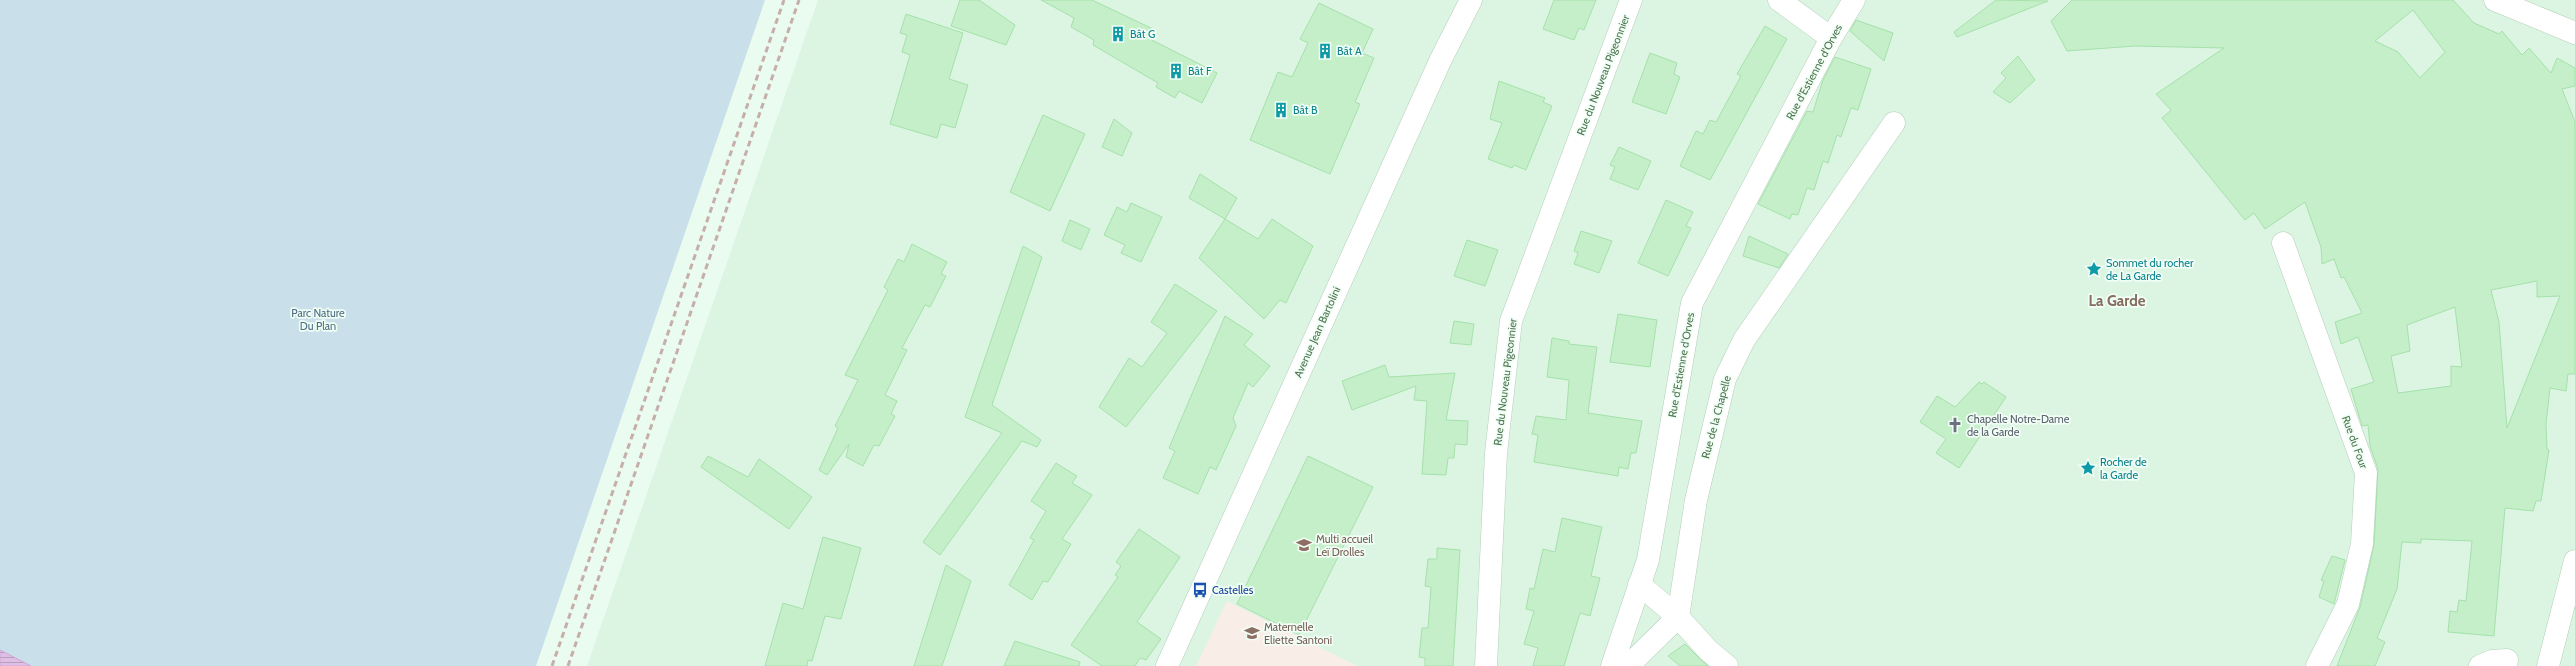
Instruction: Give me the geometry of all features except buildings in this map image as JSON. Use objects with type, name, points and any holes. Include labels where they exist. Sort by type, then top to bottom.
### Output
[{"type":"street","name":"Avenue Jean Bartolini","points":[[1167,666],[1441,59],[1471,0]]},
{"type":"street","name":"Rue du Nouveau Pigeonnier","points":[[1486,666],[1496,453],[1511,321],[1631,0]]},
{"type":"street","points":[[1779,0],[1831,38]]},
{"type":"street","name":"Rue d'Estienne d'Orves","points":[[1612,666],[1648,560],[1692,303],[1831,38],[1854,0]]},
{"type":"street","points":[[2496,0],[2575,33]]},
{"type":"street","name":"Rue de la Chapelle","points":[[1678,617],[1696,500],[1725,379],[1744,340],[1894,123]]},
{"type":"street","name":"Rue du Four","points":[[2283,243],[2366,473],[2362,544],[2348,604],[2317,666]]},
{"type":"street","points":[[2548,666],[2575,561]]},
{"type":"street","points":[[1639,584],[1678,617],[1708,650],[1727,666]]},
{"type":"street","points":[[1628,666],[1678,617]]},
{"type":"street","points":[[2480,666],[2492,661],[2507,663]]},
{"type":"shaded area","points":[[818,0],[2575,0],[2575,666],[587,666]]},
{"type":"shaded area","name":"Maternelle Eliette Santoni","points":[[1227,601],[1357,666],[1196,666]]},
{"type":"shaded area","points":[[0,650],[31,666],[0,666]]},
{"type":"green space","name":"Parc Nature Du Plan","points":[[0,0],[765,0],[536,666],[0,666]]},
{"type":"railway","points":[[552,666],[784,0]]},
{"type":"railway","points":[[568,666],[799,0]]},
{"type":"place","name":"Bât G","points":[[1118,34]]},
{"type":"place","name":"Bât A","points":[[1325,51]]},
{"type":"place","name":"Bât F","points":[[1176,71]]},
{"type":"place","name":"Bât B","points":[[1281,110]]},
{"type":"place","name":"Sommet du rocher de La Garde","points":[[2094,269]]},
{"type":"place","name":"Chapelle Notre-Dame de la Garde","points":[[1955,425]]},
{"type":"place","name":"Rocher de la Garde","points":[[2088,468]]},
{"type":"place","name":"Multi accueil Leï Drolles","points":[[1304,545]]},
{"type":"place","name":"Castelles","points":[[1200,590]]},
{"type":"place","name":"Maternelle Eliette Santoni","points":[[1252,633]]},
{"type":"district","name":"La Garde","points":[[2117,301]]}]
